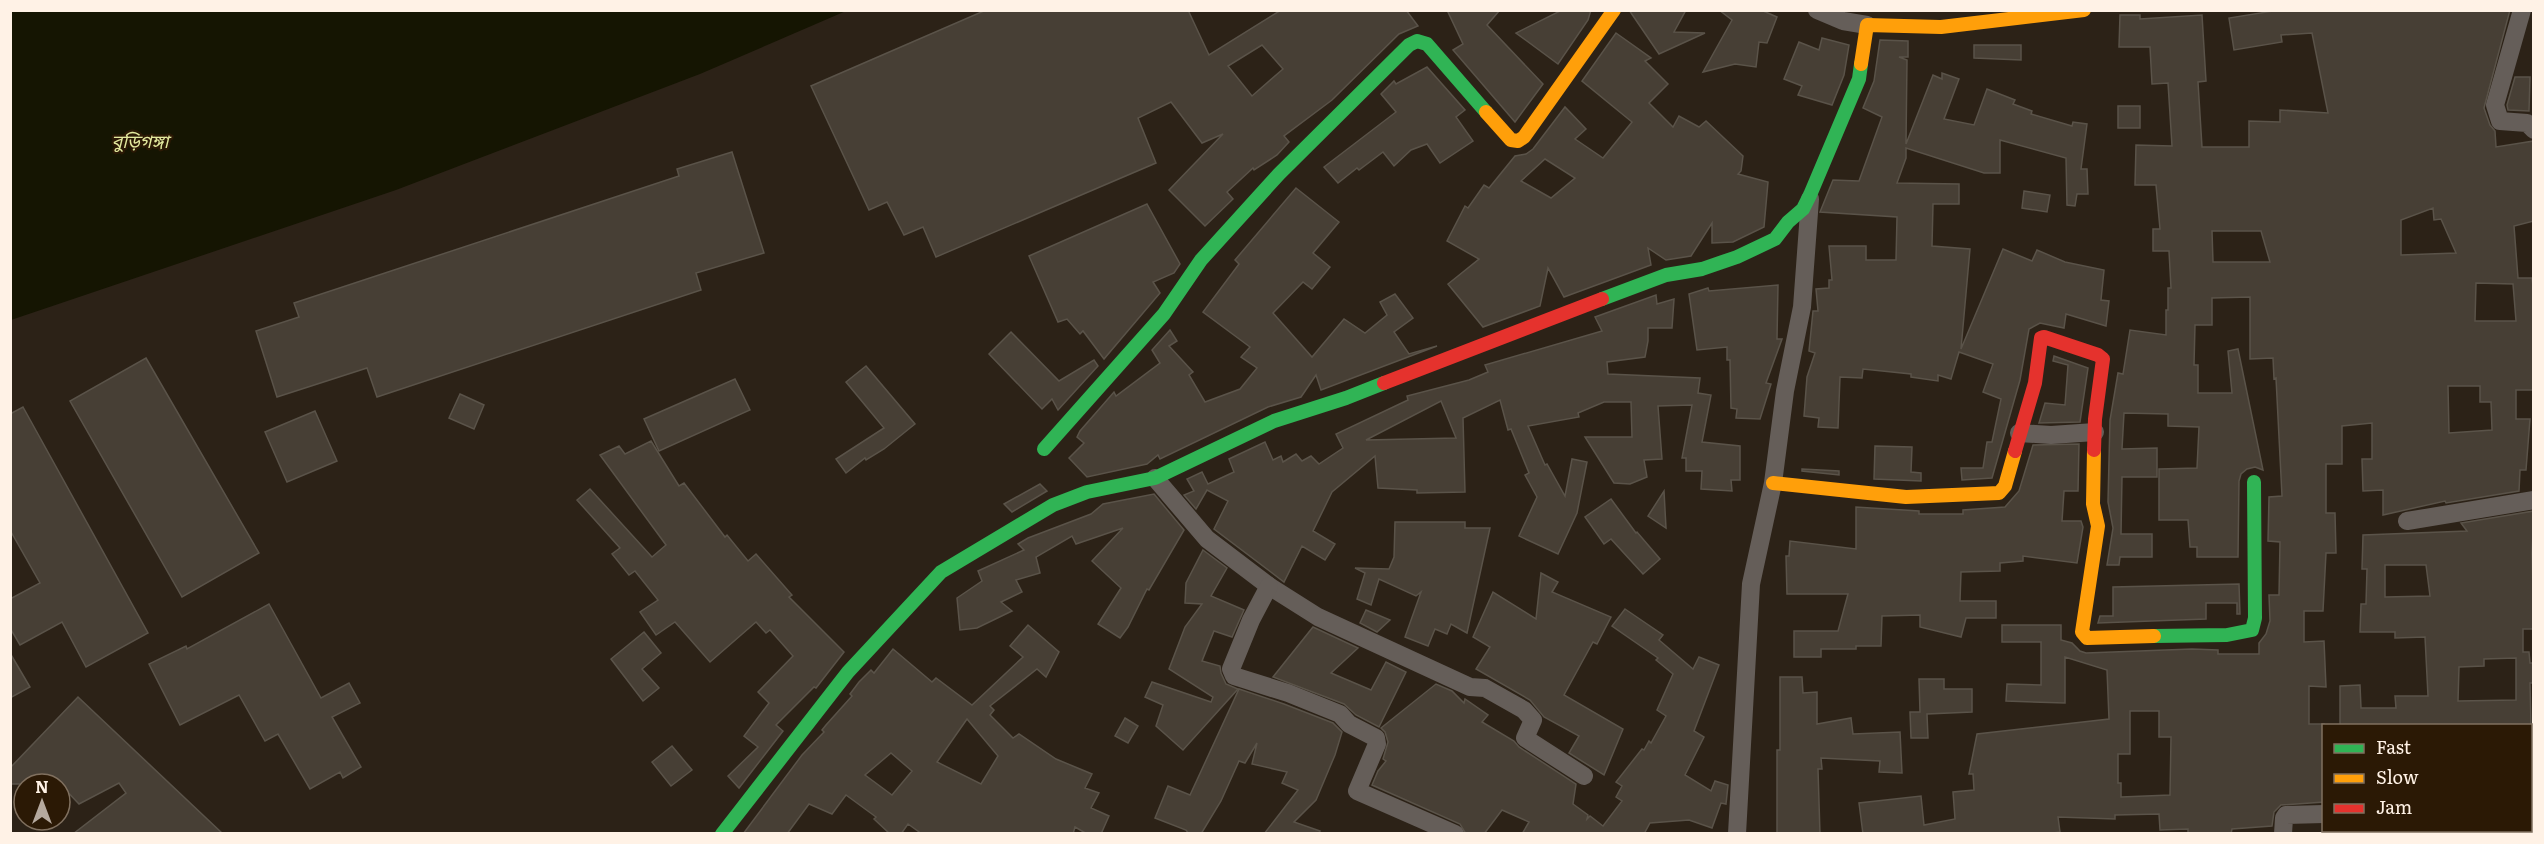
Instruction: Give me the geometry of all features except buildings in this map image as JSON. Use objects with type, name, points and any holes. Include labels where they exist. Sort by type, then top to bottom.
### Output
[{"type":"street","points":[[1044,449],[1164,314],[1201,260],[1279,174],[1409,45],[1418,41],[1427,44],[1511,140],[1518,141],[1532,127],[1614,10]]},
{"type":"street","points":[[1816,10],[1843,21],[1867,26],[1941,27],[2084,10]]},
{"type":"street","points":[[2522,10],[2495,105],[2500,121],[2527,123],[2534,130]]},
{"type":"street","points":[[722,834],[848,672],[941,572],[1053,505],[1088,492],[1155,478],[1274,421],[1346,398],[1517,330],[1666,275],[1702,269],[1737,257],[1775,239],[1803,208],[1810,195],[1859,79],[1867,26]]},
{"type":"street","points":[[1737,834],[1751,584],[1773,483],[1785,391],[1802,307],[1810,195]]},
{"type":"street","points":[[1773,483],[1906,497],[1999,493],[2005,486],[2035,383],[2042,337],[2089,352],[2103,359],[2095,432],[2093,504],[2098,526],[2082,632],[2086,638],[2134,638],[2202,633],[2237,635],[2252,630],[2255,618],[2254,482]]},
{"type":"street","points":[[2019,434],[2051,435],[2095,432]]},
{"type":"street","points":[[1155,478],[1207,539],[1269,586],[1318,616],[1470,687],[1485,688],[1524,710],[1533,720],[1525,738],[1584,776]]},
{"type":"street","points":[[2407,521],[2534,500]]},
{"type":"street","points":[[1269,586],[1251,620],[1231,669],[1234,676],[1288,693],[1340,714],[1349,724],[1376,738],[1377,744],[1357,791],[1455,834]]},
{"type":"street","points":[[2283,834],[2283,818],[2286,815],[2322,814]]},
{"type":"water","name":"বুড়িগঙ্গা","points":[[10,11],[846,11],[700,74],[396,190],[11,320]]},
{"type":"traffic: fast","points":[[1044,449],[1164,314],[1201,260],[1279,174],[1409,45],[1417,41],[1427,44],[1486,112]]},
{"type":"traffic: fast","points":[[1602,299],[1666,275],[1702,269],[1737,257],[1775,239],[1788,222],[1803,209],[1810,195],[1859,79],[1861,64]]},
{"type":"traffic: fast","points":[[722,834],[848,672],[941,572],[1053,505],[1087,492],[1155,478],[1274,421],[1384,383]]},
{"type":"traffic: fast","points":[[2154,636],[2227,635],[2252,630],[2255,618],[2254,482]]},
{"type":"traffic: slow","points":[[1486,112],[1511,140],[1518,141],[1524,137],[1614,10]]},
{"type":"traffic: slow","points":[[1861,64],[1867,25],[1941,27],[2084,10]]},
{"type":"traffic: slow","points":[[2094,450],[2093,504],[2098,526],[2082,632],[2087,638],[2154,636]]},
{"type":"traffic: slow","points":[[1773,483],[1906,497],[1999,493],[2005,486],[2015,451]]},
{"type":"traffic: jam","points":[[1384,383],[1602,299]]},
{"type":"traffic: jam","points":[[2015,451],[2035,383],[2041,338],[2044,337],[2098,355],[2103,359],[2095,419],[2094,450]]}]
